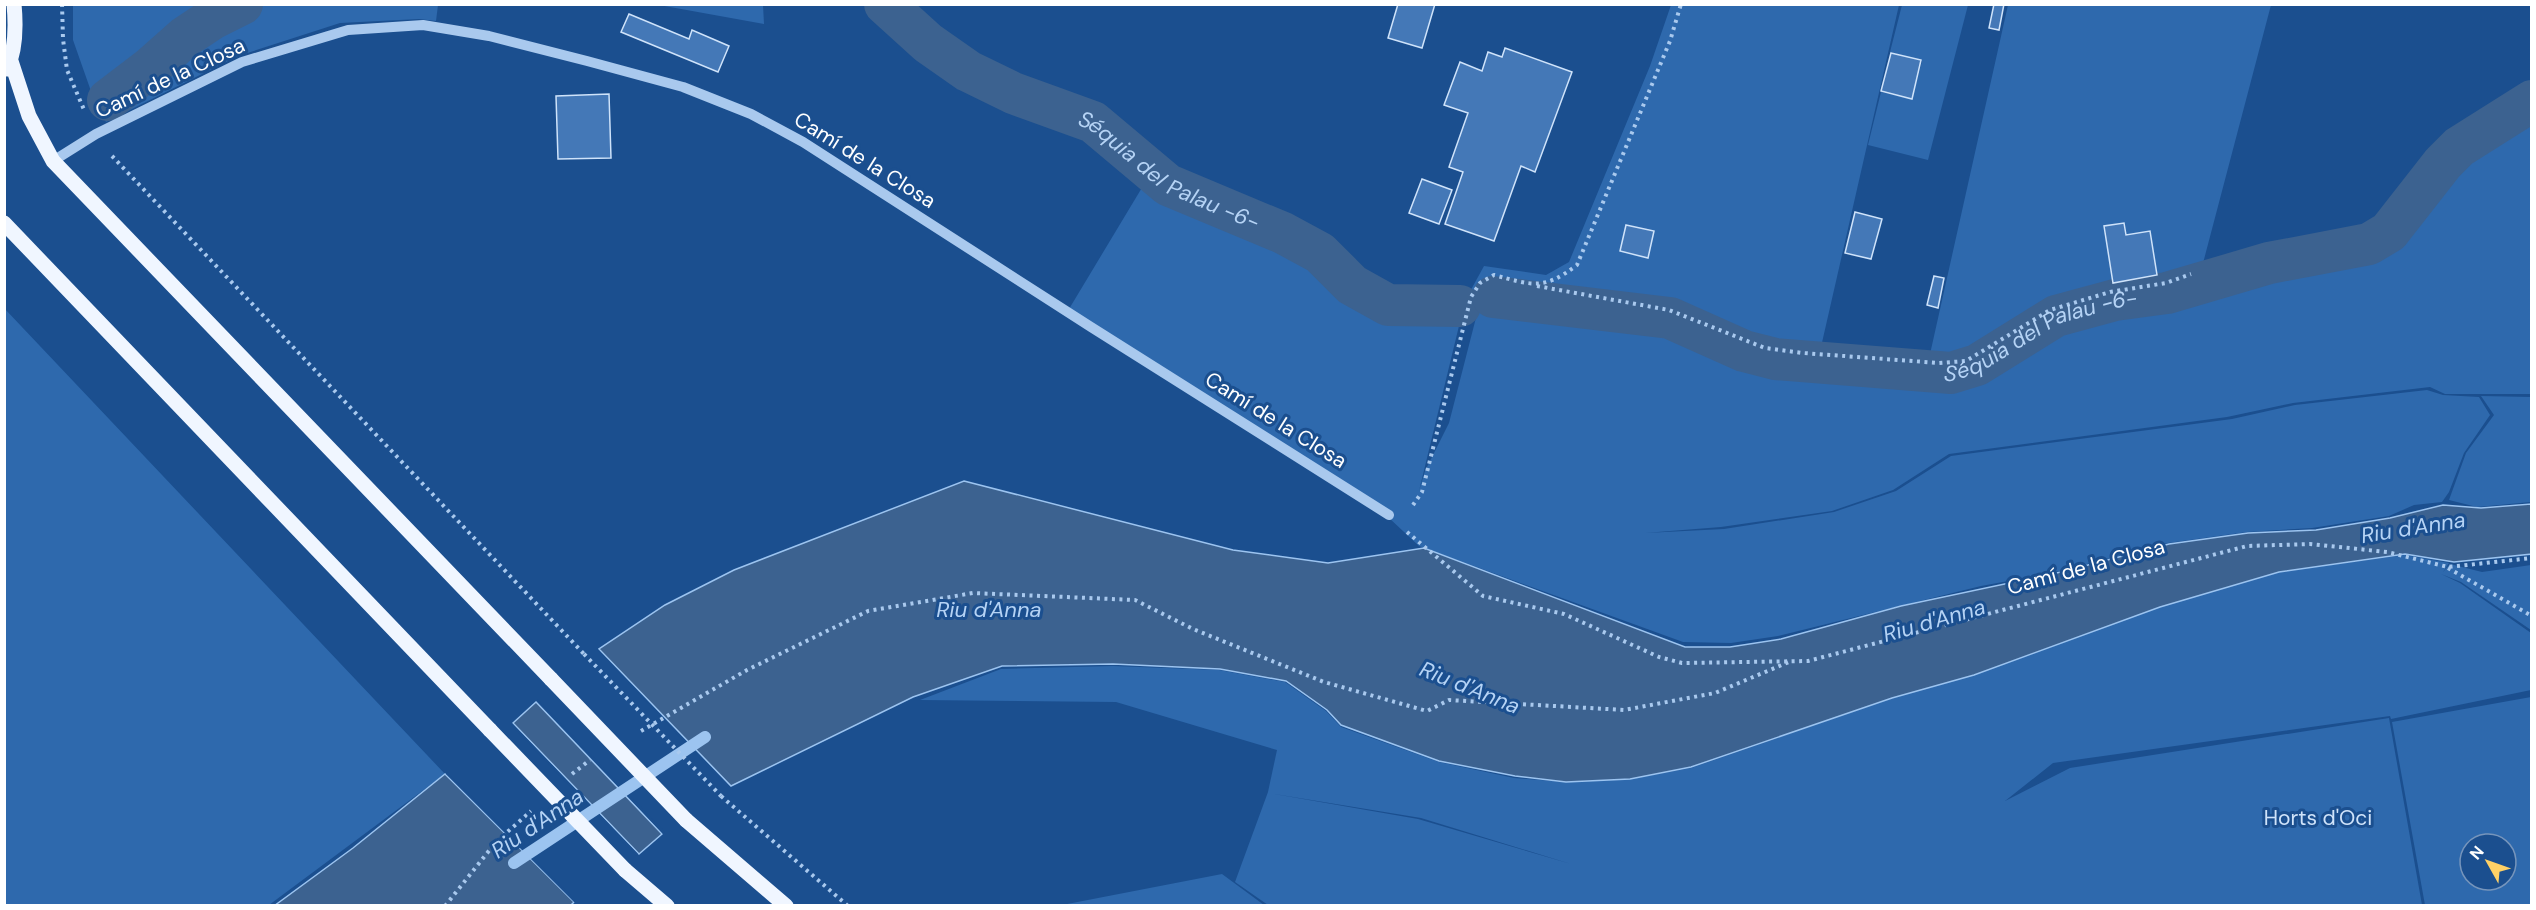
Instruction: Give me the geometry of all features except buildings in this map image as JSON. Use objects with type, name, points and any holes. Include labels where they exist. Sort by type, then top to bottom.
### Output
[{"type":"main road","points":[[14,4],[16,22],[8,68],[29,116],[53,161],[686,820],[786,906]]},
{"type":"main road","points":[[4,223],[490,730],[626,870],[667,906]]},
{"type":"street","name":"Camí de la Closa","points":[[53,161],[96,134],[242,62],[348,30],[423,25],[489,36],[683,87],[751,114],[803,142],[1090,327],[1389,515]]},
{"type":"path","points":[[62,4],[67,70],[106,151],[151,194],[720,796],[848,906]]},
{"type":"path","points":[[1537,286],[1562,277],[1577,265],[1670,41],[1681,4]]},
{"type":"path","points":[[1389,515],[1400,514],[1411,509],[1422,492],[1471,297],[1480,283],[1494,275],[1537,286],[1669,310],[1765,348],[1939,363],[1966,361],[2050,310],[2100,294],[2166,283],[2192,274]]},
{"type":"path","name":"Camí de la Closa","points":[[1389,515],[1424,548],[1484,596],[1564,614],[1659,657],[1682,663],[1808,661],[2247,546],[2310,544],[2376,551],[2448,567],[2532,558]]},
{"type":"path","points":[[2448,567],[2532,616]]},
{"type":"path","points":[[636,733],[747,670],[868,611],[973,593],[1135,600],[1193,630],[1324,682],[1427,711],[1449,700],[1624,710],[1715,693],[1789,662]]},
{"type":"path","points":[[567,778],[595,756]]},
{"type":"path","points":[[445,906],[496,842],[532,810]]},
{"type":"green space","points":[[73,4],[438,5],[436,21],[419,19],[340,23],[238,56],[106,122],[92,94],[73,40]]},
{"type":"green space","points":[[659,5],[763,5],[764,24]]},
{"type":"green space","points":[[1671,5],[1899,5],[1821,347],[1773,342],[1738,329],[1666,320],[1744,354],[1776,361],[1926,372],[2008,5],[2271,5],[2197,286],[2269,265],[2370,246],[2390,234],[2459,149],[2531,103],[2531,394],[2445,394],[2430,387],[2293,403],[2227,417],[1949,454],[1893,490],[1832,511],[1721,527],[1645,533],[1724,529],[1834,512],[1896,491],[1951,456],[2232,419],[2295,405],[2427,390],[2443,395],[2479,397],[2490,415],[2464,453],[2449,492],[2442,502],[2414,505],[2389,516],[2312,528],[2247,532],[2168,543],[2052,573],[1981,586],[1778,636],[1731,643],[1683,642],[1419,546],[1388,517],[1069,309],[1146,181],[1161,190],[1265,232],[1313,257],[1327,233],[1344,262],[1364,276],[1386,286],[1413,292],[1466,297],[1419,491],[1425,471],[1449,423],[1479,306],[1467,297],[1484,266],[1546,275],[1569,262],[1650,66]]},
{"type":"green space","points":[[1902,5],[1968,5],[1928,160],[1868,145],[1881,92],[1912,99],[1922,61],[1890,52]]},
{"type":"green space","points":[[4,308],[445,774],[269,905],[5,905]]},
{"type":"green space","points":[[2481,396],[2531,397],[2531,502],[2477,507],[2449,500],[2466,453],[2494,415]]},
{"type":"green space","name":"Horts d'Oci","points":[[2405,555],[2449,563],[2443,572],[2450,564],[2482,572],[2531,565],[2531,630],[2461,582],[2441,574],[2460,583],[2531,633],[2531,690],[2391,719],[2390,716],[2053,763],[2005,801],[2070,768],[2389,718],[2422,905],[1268,905],[1235,882],[1268,792],[1277,750],[1116,702],[920,700],[1001,669],[1113,666],[1219,670],[1285,682],[1326,711],[1341,727],[1439,762],[1514,778],[1566,782],[1631,779],[1691,768],[1893,698],[1974,675],[2160,607],[2279,572]],"holes":[[[1268,793],[1421,818],[1571,864],[1418,819]]]},
{"type":"green space","points":[[2531,697],[2531,905],[2425,905],[2392,722]]},
{"type":"green space","points":[[1222,874],[1264,905],[1062,905]]},
{"type":"water","points":[[964,481],[1233,550],[1328,563],[1424,548],[1685,647],[1730,647],[1781,639],[1901,606],[2061,572],[2169,544],[2248,533],[2316,530],[2390,518],[2443,505],[2481,508],[2531,504],[2532,554],[2454,562],[2405,554],[2279,572],[2160,607],[1974,675],[1892,698],[1691,767],[1630,779],[1566,782],[1515,776],[1439,761],[1341,725],[1327,710],[1286,681],[1220,669],[1113,664],[1002,666],[913,697],[731,786],[599,649],[665,605],[734,570]]},
{"type":"water","points":[[536,702],[662,834],[639,854],[513,723]]},
{"type":"water","points":[[445,774],[574,902],[570,906],[274,906],[353,848]]},
{"type":"pier","points":[[596,648],[730,787],[728,788],[720,780]]},
{"type":"pier","points":[[537,699],[665,832],[663,834]]},
{"type":"pier","points":[[510,721],[638,854],[636,856],[511,725]]},
{"type":"pier","points":[[447,772],[576,900],[576,904],[446,774]]},
{"type":"waterway","name":"Séquia del Palau -6-","points":[[108,100],[150,68],[185,37],[212,19],[242,4]]},
{"type":"waterway","name":"Séquia del Palau -6-","points":[[885,4],[928,43],[968,71],[1013,93],[1093,122],[1168,185],[1283,233],[1320,253],[1352,285],[1388,305],[1460,306]]},
{"type":"waterway","name":"Séquia del Palau -6-","points":[[1493,297],[1670,318],[1744,351],[1775,359],[1951,373],[1977,365],[2056,316],[2115,300],[2167,293],[2269,263],[2369,244],[2389,232],[2443,163],[2459,147],[2532,101]]},
{"type":"waterway","name":"Riu d'Anna","points":[[514,863],[705,737]]}]
